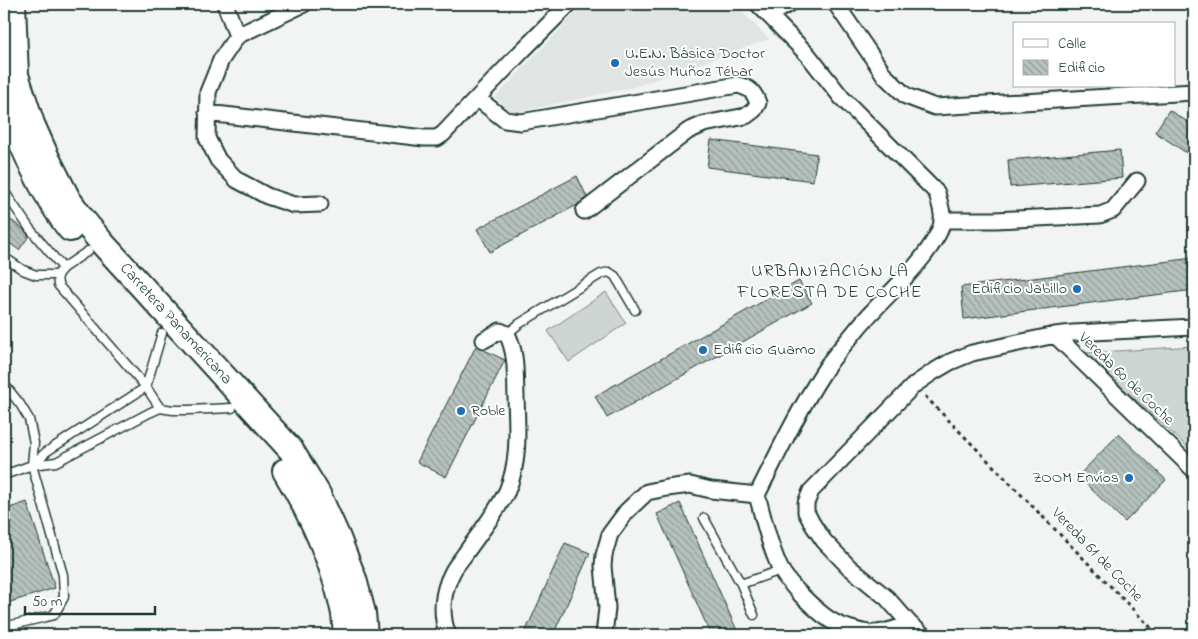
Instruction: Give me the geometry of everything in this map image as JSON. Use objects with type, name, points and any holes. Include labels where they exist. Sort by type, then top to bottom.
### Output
[{"type":"main road","name":"Carretera Panamericana","points":[[13,4],[16,75],[32,124],[68,199],[103,244],[291,450],[318,494],[338,538],[354,579],[363,613],[366,635]]},
{"type":"main road","name":"Carretera Panamericana","points":[[4,102],[30,162],[47,194],[67,225],[162,333],[275,455],[300,496],[320,539],[343,609],[346,635]]},
{"type":"street","points":[[225,4],[236,36]]},
{"type":"street","points":[[304,4],[236,36],[221,60],[208,92],[207,138],[218,160],[237,180],[267,196],[294,205],[320,204]]},
{"type":"street","points":[[207,113],[437,138],[569,4]]},
{"type":"street","points":[[758,4],[808,56],[842,98],[936,194],[943,220],[938,233],[922,260],[859,327],[825,369],[795,419],[757,495],[772,548],[781,570],[812,605],[831,621],[870,633],[885,632],[910,624]]},
{"type":"street","points":[[769,15],[789,4]]},
{"type":"street","points":[[836,4],[885,76],[906,96],[935,107],[1194,92]]},
{"type":"street","points":[[477,98],[505,120],[521,122],[738,85],[745,87],[755,94],[758,103],[754,110],[746,116],[704,124],[688,131],[584,211]]},
{"type":"street","points":[[943,220],[995,220],[1100,215],[1113,210],[1137,181]]},
{"type":"street","points":[[923,635],[910,624],[887,598],[836,554],[813,525],[806,512],[806,503],[811,491],[914,385],[950,362],[972,353],[1056,335],[1194,327]]},
{"type":"street","points":[[448,635],[442,612],[444,593],[452,573],[494,513],[507,490],[515,465],[517,440],[515,362],[512,344],[507,334],[500,331],[484,340]]},
{"type":"street","name":"Vereda 60 de Coche","points":[[1056,335],[1194,470]]},
{"type":"street","points":[[604,635],[607,608],[603,566],[610,534],[627,511],[647,492],[690,485],[711,490],[757,495]]},
{"type":"lane","points":[[4,191],[30,230],[63,268]]},
{"type":"lane","points":[[88,251],[63,268],[57,275],[58,285],[146,387],[160,408]]},
{"type":"lane","points":[[4,257],[23,270],[36,275],[57,275]]},
{"type":"lane","points":[[507,334],[519,324],[601,274],[609,272],[615,276],[635,310]]},
{"type":"lane","points":[[32,465],[46,452],[146,387],[162,333]]},
{"type":"lane","points":[[4,386],[20,404],[29,419],[34,443],[32,465],[63,575],[64,597],[54,615],[4,627]]},
{"type":"lane","points":[[4,475],[32,465],[56,462],[160,408],[189,410],[232,408]]},
{"type":"lane","points":[[704,518],[741,584],[754,615]]},
{"type":"lane","points":[[741,584],[781,570]]},
{"type":"path","name":"Vereda 61 de Coche","points":[[914,385],[1158,635]]},
{"type":"shaded area","name":"U.E.N. Básica Doctor Jesús Muñoz Tébar","points":[[584,4],[734,4],[769,39],[634,87],[513,113],[495,98]]},
{"type":"shaded area","points":[[606,292],[626,323],[569,362],[548,331]]},
{"type":"shaded area","points":[[1194,346],[1194,453],[1085,353]]},
{"type":"building","points":[[1169,110],[1194,126],[1194,158],[1155,132]]},
{"type":"building","points":[[711,140],[817,154],[813,181],[707,167]]},
{"type":"building","points":[[1120,150],[1122,178],[1010,187],[1008,160]]},
{"type":"building","points":[[577,176],[587,197],[577,205],[490,252],[477,229]]},
{"type":"building","points":[[4,215],[23,229],[29,236],[19,250],[4,239]]},
{"type":"building","name":"Edificio Jabillo","points":[[1194,258],[1194,290],[964,319],[961,287]]},
{"type":"building","name":"Edificio Guamo","points":[[799,281],[812,303],[607,418],[595,396]]},
{"type":"building","name":"Roble","points":[[476,346],[505,360],[446,477],[417,462]]},
{"type":"building","points":[[1119,434],[1166,480],[1125,522],[1078,476]]},
{"type":"building","points":[[27,502],[55,588],[4,604],[4,510]]},
{"type":"building","points":[[680,503],[739,635],[711,635],[657,514]]},
{"type":"building","points":[[565,543],[590,553],[553,635],[524,635]]},
{"type":"place","name":"U.E.N. Básica Doctor Jesús Muñoz Tébar","points":[[615,63]]},
{"type":"place","name":"Edificio Jabillo","points":[[1077,289]]},
{"type":"place","name":"Edificio Guamo","points":[[703,350]]},
{"type":"place","name":"Roble","points":[[461,411]]},
{"type":"place","name":"ZOOM Envíos","points":[[1129,478]]},
{"type":"district","name":"URBANIZACIÓN LA FLORESTA DE COCHE","points":[[830,282]]}]
